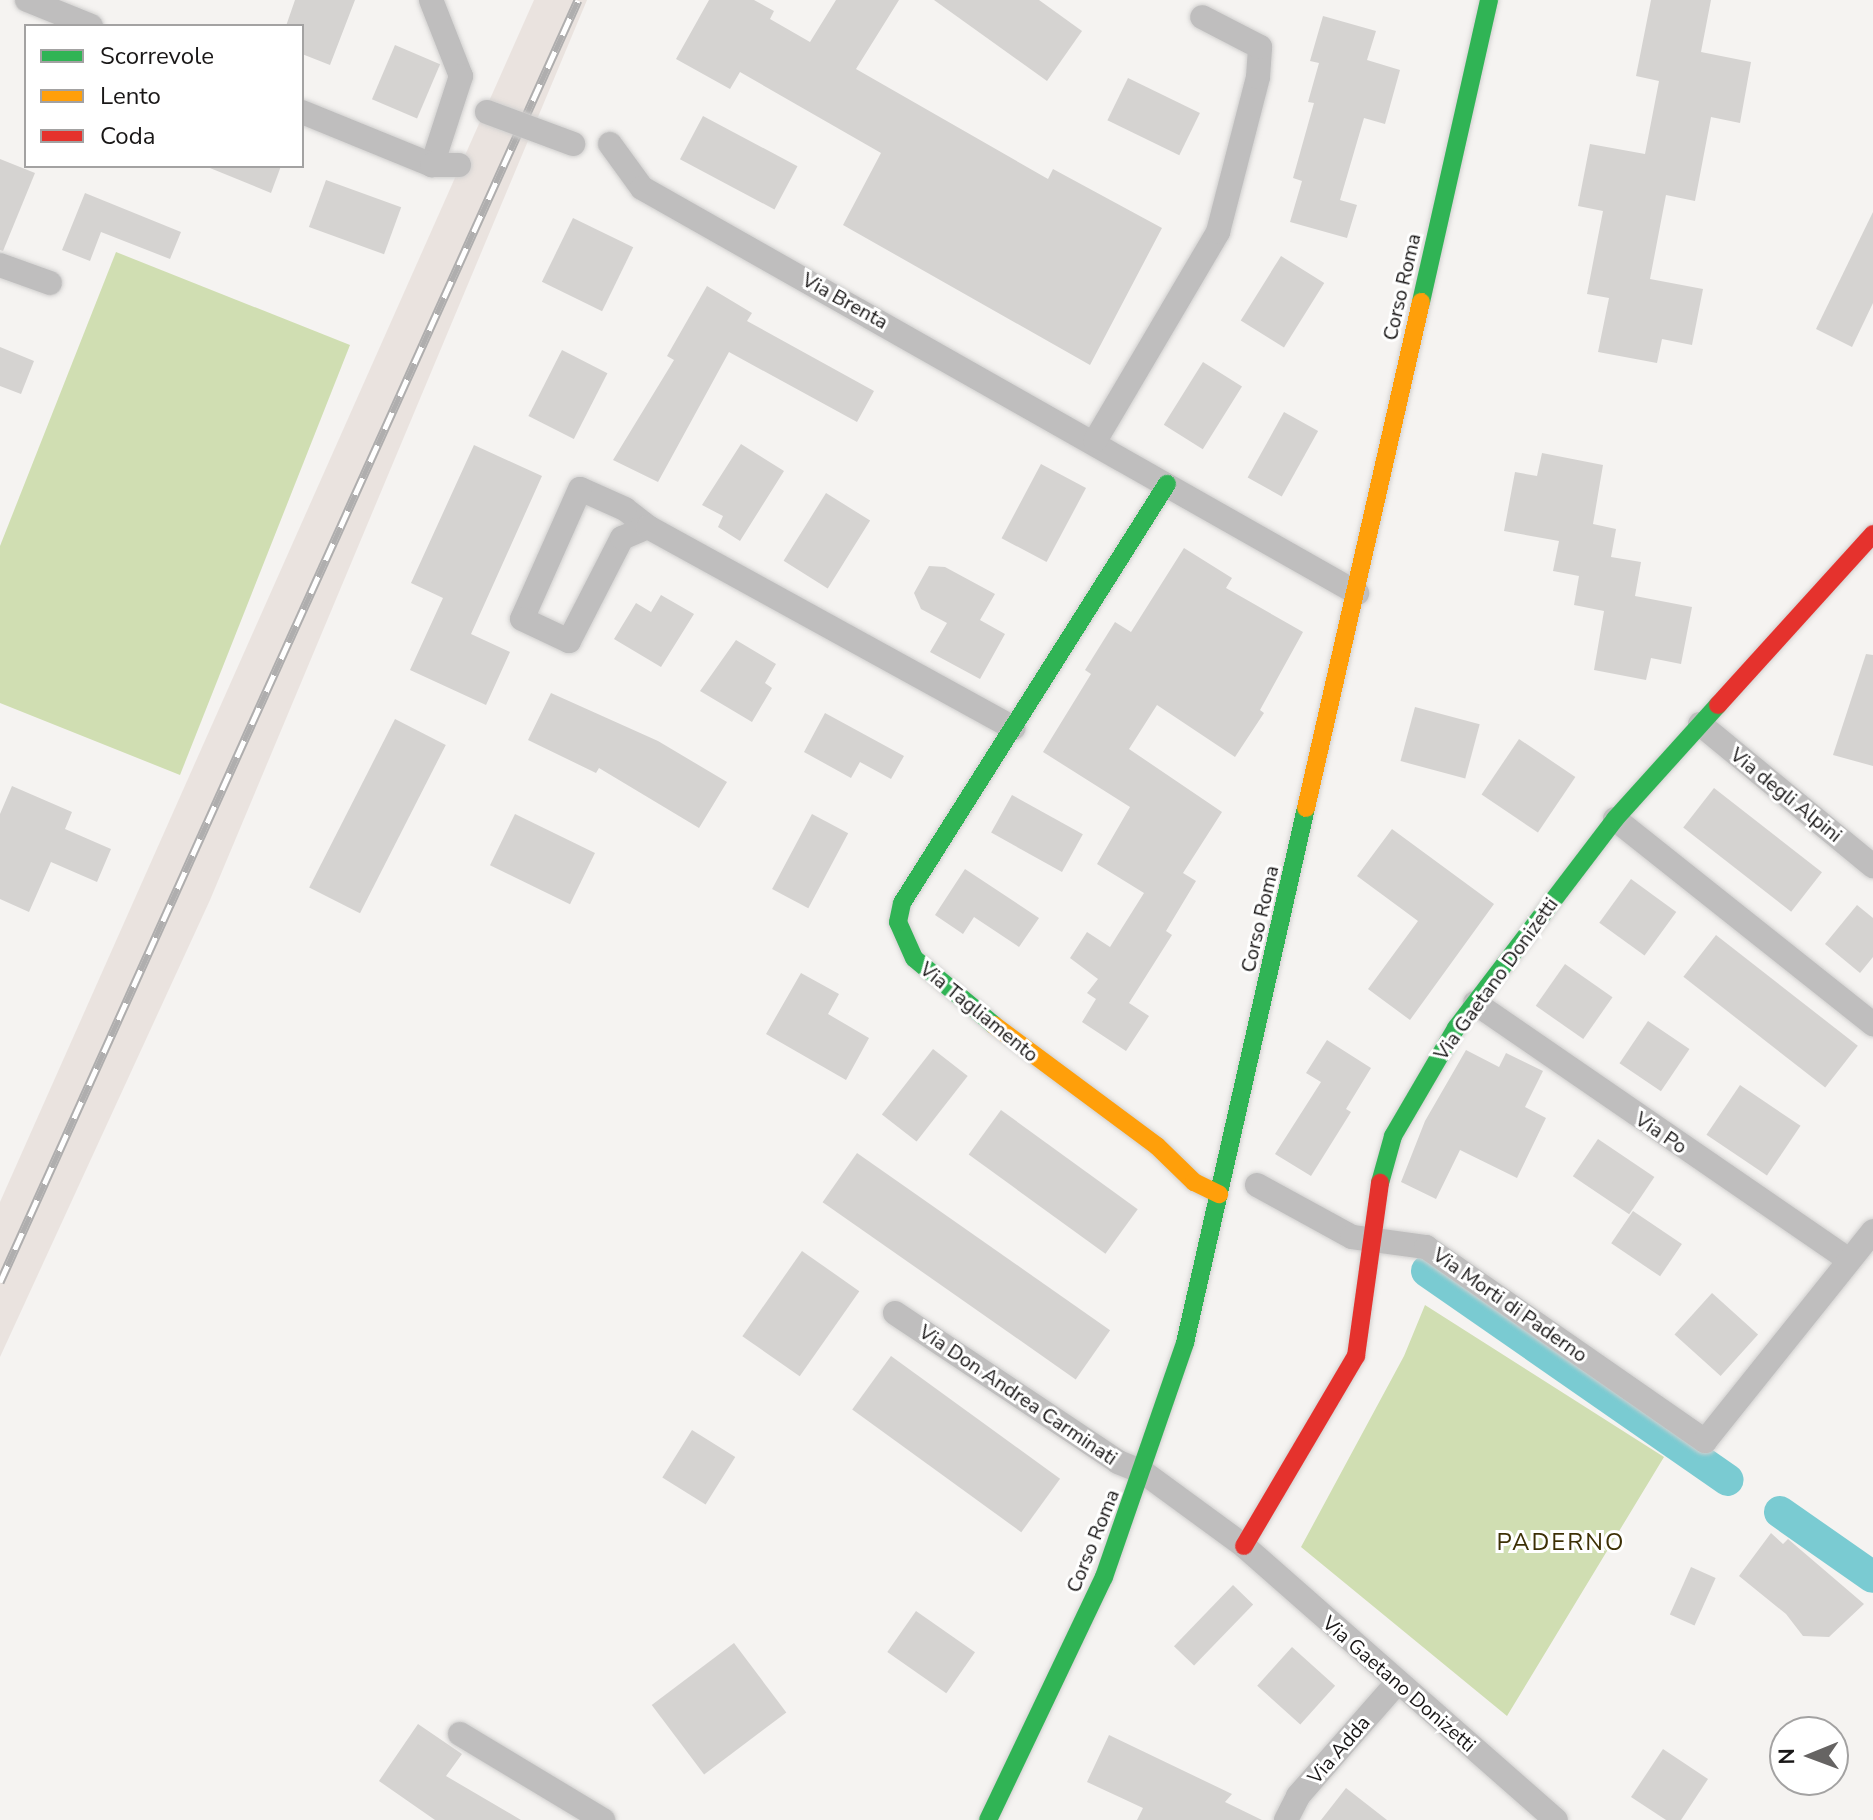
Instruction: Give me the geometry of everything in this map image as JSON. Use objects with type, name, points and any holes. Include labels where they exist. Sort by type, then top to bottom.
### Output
[{"type":"street","points":[[27,0],[86,24]]},
{"type":"street","points":[[431,0],[461,76],[432,165]]},
{"type":"street","name":"Corso Roma","points":[[988,1820],[1098,1591],[1143,1472],[1185,1343],[1489,0]]},
{"type":"street","points":[[1095,441],[1218,232],[1258,77],[1260,47],[1202,17]]},
{"type":"street","points":[[487,112],[573,144]]},
{"type":"street","points":[[304,113],[432,165],[459,165]]},
{"type":"street","name":"Via Brenta","points":[[610,144],[642,188],[1095,441],[1357,593]]},
{"type":"street","points":[[0,265],[50,283]]},
{"type":"street","name":"Via Tagliamento","points":[[1167,484],[902,903],[902,940],[914,958],[1038,1061],[1157,1146],[1194,1182],[1219,1194]]},
{"type":"street","points":[[648,527],[622,538],[569,641],[522,619],[580,489],[625,509],[648,527],[1013,728]]},
{"type":"street","name":"Via Gaetano Donizetti","points":[[1244,1546],[1356,1356],[1378,1190],[1393,1136],[1475,1003],[1615,819],[1873,534]]},
{"type":"street","name":"Via degli Alpini","points":[[1700,724],[1873,866]]},
{"type":"street","points":[[1615,819],[1873,1024]]},
{"type":"street","name":"Via Po","points":[[1475,1003],[1849,1260]]},
{"type":"street","name":"Via Morti di Paderno","points":[[1257,1185],[1352,1237],[1426,1247],[1705,1441],[1849,1260]]},
{"type":"street","points":[[1849,1260],[1873,1231]]},
{"type":"street","name":"Via Don Andrea Carminati","points":[[895,1313],[1118,1462],[1143,1472]]},
{"type":"street","name":"Via Gaetano Donizetti","points":[[1143,1472],[1244,1546],[1556,1820]]},
{"type":"street","name":"Via Adda","points":[[1286,1820],[1298,1796],[1397,1683]]},
{"type":"street","points":[[460,1734],[603,1820]]},
{"type":"shaded area","points":[[534,0],[587,0],[210,900],[0,1357],[0,1202]]},
{"type":"green space","points":[[116,252],[350,345],[180,775],[0,703],[0,546]]},
{"type":"green space","points":[[1425,1305],[1664,1457],[1507,1716],[1301,1547],[1404,1356]]},
{"type":"building","points":[[295,0],[355,0],[330,65],[304,55],[304,24],[287,24]]},
{"type":"building","points":[[709,0],[754,0],[774,11],[770,19],[810,42],[836,0],[899,0],[856,69],[1048,179],[1053,169],[1162,228],[1090,365],[843,225],[881,153],[740,72],[730,89],[676,59]]},
{"type":"building","points":[[934,0],[1039,0],[1082,31],[1047,81]]},
{"type":"building","points":[[1651,0],[1711,0],[1701,52],[1751,62],[1740,123],[1711,117],[1695,201],[1666,195],[1650,279],[1703,289],[1692,345],[1662,339],[1657,363],[1598,352],[1609,298],[1587,294],[1603,211],[1578,206],[1590,144],[1645,154],[1659,81],[1636,76]]},
{"type":"building","points":[[1323,16],[1376,31],[1367,60],[1400,70],[1385,124],[1364,118],[1340,200],[1357,205],[1347,238],[1290,222],[1302,181],[1293,178],[1314,103],[1308,102],[1319,63],[1310,61]]},
{"type":"building","points":[[395,45],[440,64],[417,118],[372,99]]},
{"type":"building","points":[[1128,78],[1200,113],[1179,155],[1107,120]]},
{"type":"building","points":[[703,116],[797,166],[774,209],[680,159]]},
{"type":"building","points":[[0,159],[35,173],[3,251],[0,250]]},
{"type":"building","points":[[210,168],[280,168],[271,193]]},
{"type":"building","points":[[326,180],[401,207],[384,254],[309,227]]},
{"type":"building","points":[[85,193],[181,232],[170,259],[101,232],[90,261],[62,250]]},
{"type":"building","points":[[1873,212],[1873,303],[1852,347],[1816,329]]},
{"type":"building","points":[[573,218],[633,247],[602,311],[542,282]]},
{"type":"building","points":[[1281,256],[1324,283],[1284,347],[1241,320]]},
{"type":"building","points":[[707,286],[752,313],[747,321],[874,391],[857,422],[729,352],[658,482],[613,460],[674,360],[667,356]]},
{"type":"building","points":[[0,347],[34,361],[21,394],[0,386]]},
{"type":"building","points":[[562,350],[607,373],[574,439],[528,416]]},
{"type":"building","points":[[1203,362],[1242,386],[1203,449],[1164,425]]},
{"type":"building","points":[[1284,412],[1318,431],[1282,497],[1248,478]]},
{"type":"building","points":[[741,444],[784,471],[740,541],[718,527],[723,516],[702,505]]},
{"type":"building","points":[[474,445],[542,476],[471,634],[510,652],[486,705],[410,670],[443,598],[411,583]]},
{"type":"building","points":[[1542,453],[1603,465],[1593,524],[1616,529],[1611,557],[1641,562],[1635,596],[1692,607],[1681,664],[1651,658],[1646,680],[1594,670],[1604,611],[1574,605],[1579,576],[1553,571],[1559,541],[1504,531],[1515,472],[1537,476]]},
{"type":"building","points":[[1041,464],[1086,488],[1047,562],[1002,538]]},
{"type":"building","points":[[826,493],[870,521],[828,588],[784,561]]},
{"type":"building","points":[[1184,548],[1232,578],[1226,588],[1303,632],[1260,710],[1264,713],[1235,757],[1157,705],[1129,749],[1222,812],[1183,873],[1196,881],[1166,931],[1172,935],[1129,1003],[1149,1016],[1126,1051],[1082,1022],[1096,999],[1087,993],[1098,979],[1070,958],[1087,932],[1110,947],[1144,893],[1097,864],[1130,807],[1043,752],[1091,674],[1085,670],[1115,622],[1131,632]]},
{"type":"building","points":[[929,566],[945,567],[995,594],[980,620],[1005,634],[980,679],[930,652],[947,623],[921,609],[914,593]]},
{"type":"building","points":[[661,595],[694,614],[661,667],[614,639],[636,603],[651,612]]},
{"type":"building","points":[[736,640],[776,664],[765,683],[772,688],[752,722],[700,691]]},
{"type":"building","points":[[1866,654],[1873,655],[1873,766],[1833,755]]},
{"type":"building","points":[[551,693],[658,741],[727,782],[699,828],[599,768],[596,773],[528,740]]},
{"type":"building","points":[[1415,707],[1480,724],[1465,778],[1401,761]]},
{"type":"building","points":[[825,713],[904,756],[891,779],[860,762],[851,778],[804,752]]},
{"type":"building","points":[[395,719],[446,745],[360,913],[309,887]]},
{"type":"building","points":[[1519,739],[1575,777],[1538,833],[1482,795]]},
{"type":"building","points":[[12,786],[72,812],[65,829],[111,849],[97,882],[51,862],[29,912],[0,899],[0,814]]},
{"type":"building","points":[[1714,788],[1822,872],[1791,912],[1683,827]]},
{"type":"building","points":[[1012,795],[1083,834],[1062,872],[991,833]]},
{"type":"building","points":[[515,814],[595,853],[570,904],[490,865]]},
{"type":"building","points":[[812,814],[848,833],[808,908],[772,889]]},
{"type":"building","points":[[1392,829],[1494,904],[1410,1020],[1368,989],[1418,921],[1357,876]]},
{"type":"building","points":[[965,869],[1039,918],[1019,947],[974,917],[963,934],[935,915]]},
{"type":"building","points":[[1631,879],[1676,912],[1645,956],[1599,923]]},
{"type":"building","points":[[1857,905],[1873,918],[1873,957],[1860,973],[1825,944]]},
{"type":"building","points":[[1716,935],[1858,1046],[1825,1088],[1683,977]]},
{"type":"building","points":[[1565,964],[1613,997],[1583,1039],[1536,1006]]},
{"type":"building","points":[[801,973],[839,994],[828,1014],[869,1038],[846,1080],[766,1034]]},
{"type":"building","points":[[1648,1021],[1689,1049],[1661,1091],[1619,1063]]},
{"type":"building","points":[[1327,1040],[1371,1068],[1346,1109],[1351,1112],[1311,1176],[1275,1154],[1321,1082],[1306,1073]]},
{"type":"building","points":[[933,1049],[968,1076],[917,1141],[882,1114]]},
{"type":"building","points":[[1466,1050],[1499,1067],[1506,1053],[1543,1071],[1525,1107],[1546,1118],[1517,1178],[1460,1150],[1436,1199],[1401,1182],[1425,1121]]},
{"type":"building","points":[[1740,1085],[1801,1126],[1767,1176],[1706,1135]]},
{"type":"building","points":[[1001,1110],[1138,1209],[1105,1254],[969,1154]]},
{"type":"building","points":[[1598,1139],[1654,1177],[1629,1214],[1573,1176]]},
{"type":"building","points":[[857,1153],[1110,1330],[1076,1379],[823,1202]]},
{"type":"building","points":[[1633,1211],[1682,1244],[1660,1276],[1611,1243]]},
{"type":"building","points":[[802,1251],[859,1291],[800,1376],[742,1336]]},
{"type":"building","points":[[1712,1293],[1758,1334],[1721,1376],[1675,1335]]},
{"type":"building","points":[[891,1356],[1060,1479],[1021,1532],[852,1409]]},
{"type":"building","points":[[692,1430],[735,1457],[706,1505],[662,1477]]},
{"type":"building","points":[[1771,1533],[1783,1544],[1788,1539],[1864,1604],[1829,1637],[1803,1636],[1786,1614],[1739,1576]]},
{"type":"building","points":[[1691,1567],[1716,1578],[1695,1625],[1670,1615]]},
{"type":"building","points":[[1233,1585],[1253,1604],[1194,1666],[1174,1646]]},
{"type":"building","points":[[916,1611],[975,1652],[946,1693],[887,1652]]},
{"type":"building","points":[[734,1643],[786,1712],[704,1774],[652,1705]]},
{"type":"building","points":[[1292,1647],[1335,1686],[1300,1724],[1257,1686]]},
{"type":"building","points":[[418,1724],[462,1754],[446,1776],[521,1820],[435,1820],[379,1781]]},
{"type":"building","points":[[1109,1735],[1232,1794],[1225,1802],[1262,1820],[1137,1820],[1143,1808],[1087,1782]]},
{"type":"building","points":[[1663,1749],[1708,1779],[1681,1820],[1666,1820],[1631,1797]]},
{"type":"building","points":[[1346,1788],[1387,1820],[1321,1820]]},
{"type":"waterway","points":[[1427,1271],[1728,1480]]},
{"type":"waterway","points":[[1780,1512],[1873,1577]]},
{"type":"railway","points":[[0,1282],[578,0]]},
{"type":"traffic: fast","points":[[1421,302],[1489,0]]},
{"type":"traffic: fast","points":[[994,1025],[914,958],[898,922],[902,903],[1167,484]]},
{"type":"traffic: fast","points":[[1380,1183],[1393,1136],[1456,1028],[1615,819],[1718,705]]},
{"type":"traffic: fast","points":[[988,1820],[1104,1577],[1185,1343],[1306,808]]},
{"type":"traffic: slow","points":[[1306,808],[1421,302]]},
{"type":"traffic: slow","points":[[994,1025],[1157,1146],[1194,1182],[1219,1194]]},
{"type":"traffic: jam","points":[[1718,705],[1873,534]]},
{"type":"traffic: jam","points":[[1244,1546],[1356,1356],[1380,1183]]},
{"type":"district","name":"PADERNO","points":[[1561,1543]]}]
